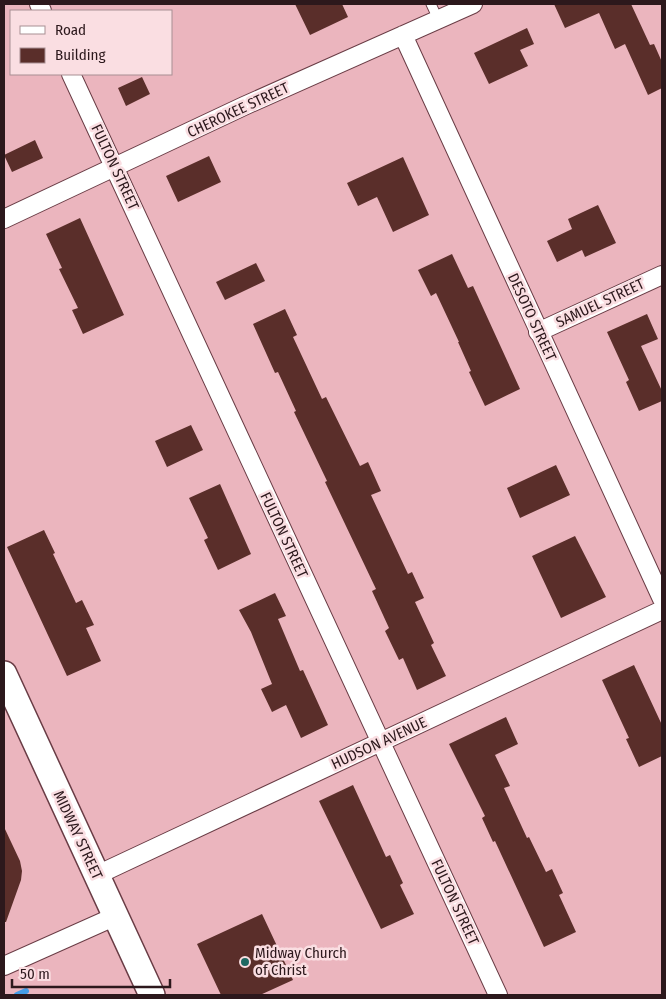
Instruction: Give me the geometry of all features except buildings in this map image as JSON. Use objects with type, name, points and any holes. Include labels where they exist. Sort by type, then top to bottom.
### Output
[{"type":"street","name":"CHEROKEE STREET","points":[[4,219],[244,106],[403,35],[434,12],[468,5]]},
{"type":"street","name":"DESOTO STREET","points":[[403,35],[662,599]]},
{"type":"street","name":"FULTON STREET","points":[[72,75],[498,995]]},
{"type":"street","name":"SAMUEL STREET","points":[[538,332],[662,275]]},
{"type":"street","name":"HUDSON AVENUE","points":[[97,875],[662,610]]},
{"type":"street","name":"MIDWAY STREET","points":[[4,674],[152,995]]},
{"type":"street","points":[[4,966],[116,916]]},
{"type":"waterway","points":[[17,995],[26,991]]},
{"type":"place","name":"Midway Church of Christ","points":[[245,962]]}]
